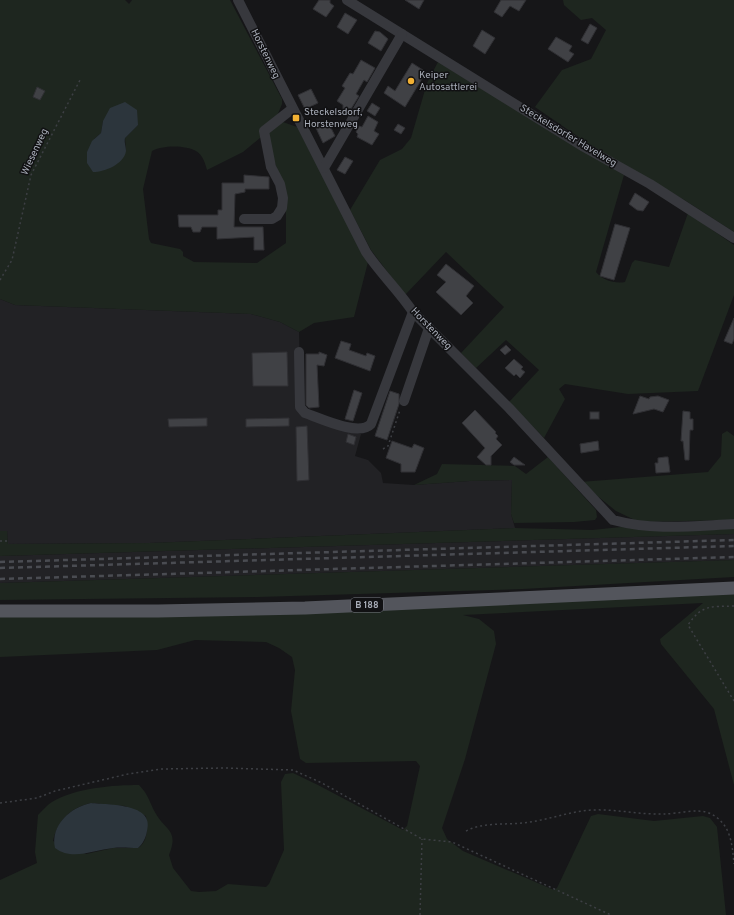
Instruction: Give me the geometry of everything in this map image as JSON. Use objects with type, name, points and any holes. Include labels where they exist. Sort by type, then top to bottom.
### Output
[{"type":"main road","name":"B 188","points":[[0,611],[158,611],[305,608],[734,588]]},
{"type":"street","name":"Horstenweg","points":[[238,0],[366,252],[375,266],[401,294],[413,312],[509,408],[612,520],[635,526],[662,528],[734,524]]},
{"type":"street","name":"Steckelsdorfer Havelweg","points":[[347,0],[584,147],[650,184],[734,238]]},
{"type":"street","points":[[324,168],[402,34]]},
{"type":"street","points":[[244,219],[272,219],[277,216],[282,208],[283,198],[280,184],[271,167],[264,131],[292,108]]},
{"type":"street","points":[[299,352],[300,407],[305,413],[354,430],[366,428],[371,424],[413,312]]},
{"type":"street","points":[[404,401],[429,328]]},
{"type":"path","name":"Wiesenweg","points":[[0,280],[12,260],[31,175],[80,80]]},
{"type":"path","points":[[383,449],[388,446],[404,401]]},
{"type":"path","points":[[0,541],[9,540]]},
{"type":"path","points":[[734,606],[711,607],[696,612],[688,625],[734,701]]},
{"type":"path","points":[[0,803],[36,798],[55,791],[128,774],[161,769],[277,768],[293,770],[322,783],[422,839],[452,842],[611,915]]},
{"type":"path","points":[[466,831],[472,828],[524,823],[583,811],[663,814],[696,812],[708,813],[724,823],[730,833],[734,864]]},
{"type":"path","points":[[420,915],[422,839]]},
{"type":"shaded area","points":[[0,0],[125,0],[129,4],[132,0],[230,0],[282,99],[282,104],[277,116],[283,122],[297,127],[368,262],[354,317],[314,323],[299,332],[280,322],[251,314],[15,305],[0,299]],"holes":[[[103,121],[138,125],[125,138],[126,150],[94,139],[101,133]],[[266,133],[286,199],[286,243],[257,263],[194,262],[183,256],[183,252],[180,249],[151,243],[149,239],[143,189],[152,151],[168,147],[192,149],[196,151],[203,159],[207,170],[243,152]]]},
{"type":"shaded area","points":[[563,0],[734,0],[734,232],[686,201],[596,149],[535,107],[562,70],[591,59],[606,30],[592,18],[581,20],[564,5]]},
{"type":"shaded area","points":[[438,62],[624,175],[596,272],[605,279],[613,282],[625,282],[632,263],[635,260],[669,267],[688,213],[734,245],[734,295],[698,391],[628,394],[565,384],[559,389],[565,399],[544,438],[509,402],[539,370],[506,340],[476,368],[461,353],[504,307],[446,252],[405,295],[371,250],[350,210],[380,160],[402,149],[411,138],[427,83]]},
{"type":"shaded area","points":[[125,102],[137,110],[138,125],[125,138],[126,151],[124,156],[122,160],[108,169],[93,172],[87,163],[87,152],[92,141],[101,133],[103,121],[110,108]]},
{"type":"shaded area","points":[[0,299],[15,305],[251,314],[280,322],[299,332],[301,415],[361,434],[355,456],[368,460],[381,473],[383,483],[414,485],[512,480],[511,514],[515,528],[150,543],[8,544],[7,531],[0,531]]},
{"type":"shaded area","points":[[727,431],[734,436],[734,520],[639,522],[616,511],[580,482],[708,472],[721,456],[722,434]]},
{"type":"shaded area","points":[[548,457],[596,510],[597,517],[595,520],[574,522],[514,523],[511,514],[512,480],[414,485],[437,474],[442,464],[515,466],[526,474]]},
{"type":"shaded area","points":[[621,527],[644,529],[734,527],[734,534],[0,556],[0,531],[7,531],[8,544],[150,543],[515,528],[592,530]]},
{"type":"shaded area","points":[[734,534],[734,560],[0,583],[0,556]]},
{"type":"shaded area","points":[[734,560],[734,577],[523,589],[258,597],[0,600],[0,583]]},
{"type":"shaded area","points":[[734,594],[734,785],[714,709],[661,644],[660,639],[703,603],[463,615],[479,619],[494,631],[496,644],[465,759],[442,828],[447,839],[463,851],[554,890],[557,888],[591,816],[598,814],[654,821],[703,816],[710,818],[717,827],[726,915],[0,915],[0,880],[37,863],[35,852],[38,815],[52,802],[72,793],[94,788],[139,785],[147,795],[156,814],[172,836],[172,847],[169,855],[173,868],[191,891],[216,891],[228,884],[266,887],[269,884],[284,850],[281,782],[285,774],[293,773],[403,830],[407,826],[420,766],[416,761],[306,763],[300,759],[291,711],[295,670],[292,657],[279,648],[266,642],[195,640],[157,650],[0,657],[0,617]],"holes":[[[91,803],[125,806],[146,816],[146,837],[142,845],[138,848],[113,848],[86,854],[53,841],[62,821],[77,808]]]},
{"type":"shaded area","points":[[91,803],[129,807],[138,810],[144,815],[148,822],[147,831],[146,836],[140,846],[138,848],[113,848],[83,854],[69,854],[55,848],[54,840],[56,832],[64,818],[76,808]]},
{"type":"building","points":[[319,0],[330,0],[330,3],[334,6],[326,17],[313,9]]},
{"type":"building","points":[[405,0],[424,0],[419,9]]},
{"type":"building","points":[[501,0],[526,0],[519,11],[510,6],[502,17],[494,12]]},
{"type":"building","points":[[345,13],[357,20],[348,34],[337,27]]},
{"type":"building","points":[[590,24],[597,28],[588,44],[581,40]]},
{"type":"building","points":[[482,30],[495,38],[485,54],[473,46]]},
{"type":"building","points":[[375,31],[380,32],[388,39],[381,51],[368,43]]},
{"type":"building","points":[[556,37],[572,46],[569,51],[574,54],[568,62],[548,49]]},
{"type":"building","points":[[361,60],[375,68],[367,82],[364,80],[356,94],[359,96],[351,109],[348,108],[343,110],[343,105],[337,101],[345,88],[342,86],[350,73],[353,74]]},
{"type":"building","name":"Keiper Autosattlerei","points":[[412,63],[426,72],[405,107],[384,93],[388,86],[395,91]]},
{"type":"building","points":[[37,87],[45,91],[40,100],[33,97]]},
{"type":"building","points":[[311,89],[318,103],[305,109],[298,95]]},
{"type":"building","points":[[372,103],[380,108],[375,116],[367,111]]},
{"type":"building","points":[[368,116],[378,122],[374,131],[379,134],[372,145],[357,137],[358,134],[356,132],[359,126],[362,127]]},
{"type":"building","points":[[328,122],[335,136],[323,143],[316,128]]},
{"type":"building","points":[[398,124],[405,128],[401,134],[394,130]]},
{"type":"building","points":[[345,157],[353,161],[345,174],[337,170]]},
{"type":"building","points":[[244,175],[269,177],[269,189],[245,189],[245,192],[235,194],[234,227],[263,227],[264,250],[254,250],[254,237],[217,239],[217,227],[202,227],[200,232],[193,232],[191,227],[179,227],[178,215],[218,215],[218,210],[222,210],[222,183],[244,183]]},
{"type":"building","points":[[635,193],[649,202],[643,211],[637,210],[629,204]]},
{"type":"building","points":[[615,224],[630,228],[614,280],[600,276]]},
{"type":"building","points":[[446,264],[474,286],[466,296],[473,303],[461,315],[436,292],[446,282],[437,275]]},
{"type":"building","points":[[734,318],[734,339],[732,344],[724,341]]},
{"type":"building","points":[[341,341],[351,344],[349,350],[366,356],[367,353],[375,356],[370,371],[335,358]]},
{"type":"building","points":[[506,345],[511,350],[505,355],[500,350]]},
{"type":"building","points":[[287,352],[288,386],[253,386],[252,353]]},
{"type":"building","points":[[319,352],[327,355],[324,366],[317,365],[319,407],[309,408],[306,405],[306,354],[319,354]]},
{"type":"building","points":[[514,359],[523,367],[521,369],[525,372],[520,378],[516,374],[514,376],[505,368]]},
{"type":"building","points":[[354,390],[362,393],[353,421],[345,419]]},
{"type":"building","points":[[390,391],[399,394],[399,404],[387,440],[375,436]]},
{"type":"building","points":[[640,396],[649,399],[650,397],[658,396],[669,400],[663,412],[654,409],[633,414]]},
{"type":"building","points":[[475,410],[496,432],[495,433],[498,436],[496,439],[502,445],[491,456],[491,465],[486,465],[477,457],[485,448],[462,423]]},
{"type":"building","points":[[683,411],[690,412],[690,419],[693,419],[693,430],[690,430],[689,460],[685,460],[683,441],[681,441]]},
{"type":"building","points":[[590,412],[599,412],[599,419],[590,419]]},
{"type":"building","points":[[207,418],[207,426],[169,427],[168,419]]},
{"type":"building","points":[[289,418],[289,426],[246,427],[246,419]]},
{"type":"building","points":[[307,426],[309,480],[297,481],[296,427]]},
{"type":"building","points":[[348,434],[356,437],[354,445],[346,442]]},
{"type":"building","points":[[392,441],[412,448],[414,444],[424,448],[415,472],[401,472],[401,464],[386,458]]},
{"type":"building","points":[[598,441],[599,450],[581,453],[580,444]]},
{"type":"building","points":[[514,457],[525,465],[514,465],[510,462]]},
{"type":"building","points":[[668,457],[670,472],[656,473],[655,463],[658,463],[658,458]]},
{"type":"railway","points":[[0,562],[734,540]]},
{"type":"railway","points":[[0,568],[734,546]]},
{"type":"railway","points":[[0,579],[734,557]]},
{"type":"place","name":"Keiper Autosattlerei","points":[[411,81]]},
{"type":"place","name":"Steckelsdorf, Horstenweg","points":[[296,118]]}]
